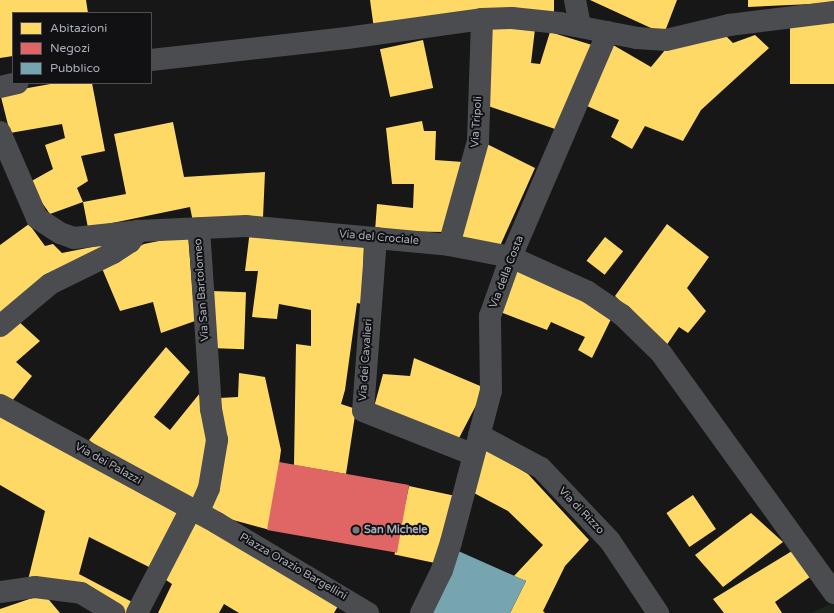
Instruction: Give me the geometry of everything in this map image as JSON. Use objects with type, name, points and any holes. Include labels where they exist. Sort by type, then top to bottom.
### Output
[{"type":"street","points":[[575,0],[580,26]]},
{"type":"street","points":[[152,60],[347,38],[482,19],[512,18],[580,26],[608,32],[666,40],[729,25],[834,12]]},
{"type":"street","name":"Via Tripoli","points":[[449,245],[478,141],[482,19]]},
{"type":"street","name":"Via della Costa","points":[[422,613],[442,570],[491,391],[490,316],[511,257],[608,32]]},
{"type":"street","points":[[0,87],[14,84]]},
{"type":"street","name":"Via San Bartolomeo","points":[[0,132],[37,218],[60,233],[74,238],[138,231],[199,228],[210,402],[217,440],[209,488],[202,515],[137,613]]},
{"type":"street","name":"Via del Crociale","points":[[199,228],[246,226],[449,245],[511,257],[588,292],[622,315],[661,353],[834,593]]},
{"type":"street","points":[[0,326],[50,284],[113,253],[130,242],[138,231]]},
{"type":"street","name":"Via dei Cavalieri","points":[[376,238],[363,411],[476,445]]},
{"type":"street","name":"Via dei Palazzi","points":[[0,404],[202,515]]},
{"type":"street","name":"Via di Rizzo","points":[[476,445],[541,468],[610,541],[658,613]]},
{"type":"street","name":"Piazza Orazio Bargellini","points":[[202,515],[368,613]]},
{"type":"street","points":[[0,592],[35,587],[81,593],[114,613]]},
{"type":"shaded area","points":[[834,602],[834,613],[811,613]]},
{"type":"building: Abitazioni","points":[[0,0],[86,0],[88,12],[12,12],[12,56],[0,58]]},
{"type":"building: Abitazioni","points":[[370,0],[554,0],[554,16],[374,29]]},
{"type":"building: Abitazioni","points":[[590,0],[677,0],[664,34]]},
{"type":"building: Abitazioni","points":[[748,0],[834,0],[834,3],[748,7]]},
{"type":"building: Abitazioni","points":[[790,22],[834,22],[834,84],[790,84]]},
{"type":"building: Abitazioni","points":[[485,24],[535,29],[531,63],[540,64],[550,32],[592,45],[555,129],[488,106]]},
{"type":"building: Abitazioni","points":[[723,33],[733,43],[755,35],[769,48],[701,110],[683,141],[645,126],[632,149],[611,137],[619,120],[580,103],[608,42],[651,67],[670,44]]},
{"type":"building: Abitazioni","points":[[423,40],[433,88],[390,97],[380,49]]},
{"type":"building: Abitazioni","points":[[50,84],[92,84],[105,151],[81,156],[88,181],[77,188],[83,202],[50,214],[28,183],[53,169],[45,145],[65,138],[62,124],[10,133],[0,93]]},
{"type":"building: Abitazioni","points":[[422,121],[424,131],[436,131],[435,160],[463,162],[448,232],[375,231],[377,204],[413,208],[414,184],[392,184],[386,128]]},
{"type":"building: Abitazioni","points":[[173,122],[184,177],[265,172],[263,218],[193,222],[190,207],[88,228],[83,202],[126,194],[114,134]]},
{"type":"building: Abitazioni","points":[[487,144],[535,168],[500,246],[454,235]]},
{"type":"building: Abitazioni","points":[[29,224],[45,246],[53,244],[62,253],[102,245],[100,252],[0,319],[0,245]]},
{"type":"building: Abitazioni","points":[[667,224],[709,257],[687,288],[706,311],[688,333],[679,327],[666,346],[615,296]]},
{"type":"building: Abitazioni","points":[[250,230],[364,241],[362,304],[357,303],[345,390],[341,404],[356,409],[346,474],[294,465],[296,344],[311,346],[311,310],[279,304],[277,319],[252,317],[258,271],[245,271]]},
{"type":"building: Abitazioni","points":[[188,235],[195,321],[161,333],[153,302],[120,311],[101,266],[144,244]]},
{"type":"building: Abitazioni","points":[[605,237],[623,251],[605,275],[587,261]]},
{"type":"building: Abitazioni","points":[[513,264],[614,313],[592,358],[578,350],[585,337],[551,322],[547,330],[495,310]]},
{"type":"building: Abitazioni","points":[[212,291],[246,292],[244,349],[210,348]]},
{"type":"building: Abitazioni","points":[[17,320],[40,341],[16,362],[32,376],[12,401],[0,394],[0,333]]},
{"type":"building: Abitazioni","points":[[166,347],[190,372],[154,417],[170,430],[200,393],[213,441],[193,503],[134,476],[89,440]]},
{"type":"building: Abitazioni","points":[[414,358],[485,388],[457,442],[374,407],[383,374],[410,376]]},
{"type":"building: Abitazioni","points":[[239,373],[265,377],[281,450],[270,530],[211,514],[219,398],[238,397]]},
{"type":"building: Abitazioni","points":[[0,413],[180,512],[153,569],[89,537],[79,574],[134,603],[127,613],[119,613],[28,580],[45,511],[0,485]]},
{"type":"building: Abitazioni","points":[[486,449],[528,474],[589,540],[565,566],[543,611],[545,613],[510,613],[526,581],[514,576],[543,545],[508,511],[472,492]]},
{"type":"building: Abitazioni","points":[[409,486],[458,496],[443,565],[394,554]]},
{"type":"building: Abitazioni","points":[[693,495],[716,529],[689,547],[666,513]]},
{"type":"building: Abitazioni","points":[[751,513],[783,542],[723,587],[695,555]]},
{"type":"building: Abitazioni","points":[[197,517],[341,601],[334,613],[239,613],[224,604],[219,613],[158,613],[172,584],[163,578]]},
{"type":"building: Abitazioni","points":[[792,551],[810,577],[775,602],[782,613],[724,613],[713,599]]},
{"type":"building: Abitazioni","points":[[44,594],[60,613],[0,613],[0,609]]},
{"type":"building: Negozi","points":[[279,462],[409,485],[397,553],[267,530]]},
{"type":"building: Pubblico","points":[[456,550],[526,581],[510,613],[427,613]]},
{"type":"place","name":"San Michele","points":[[356,530]]}]
